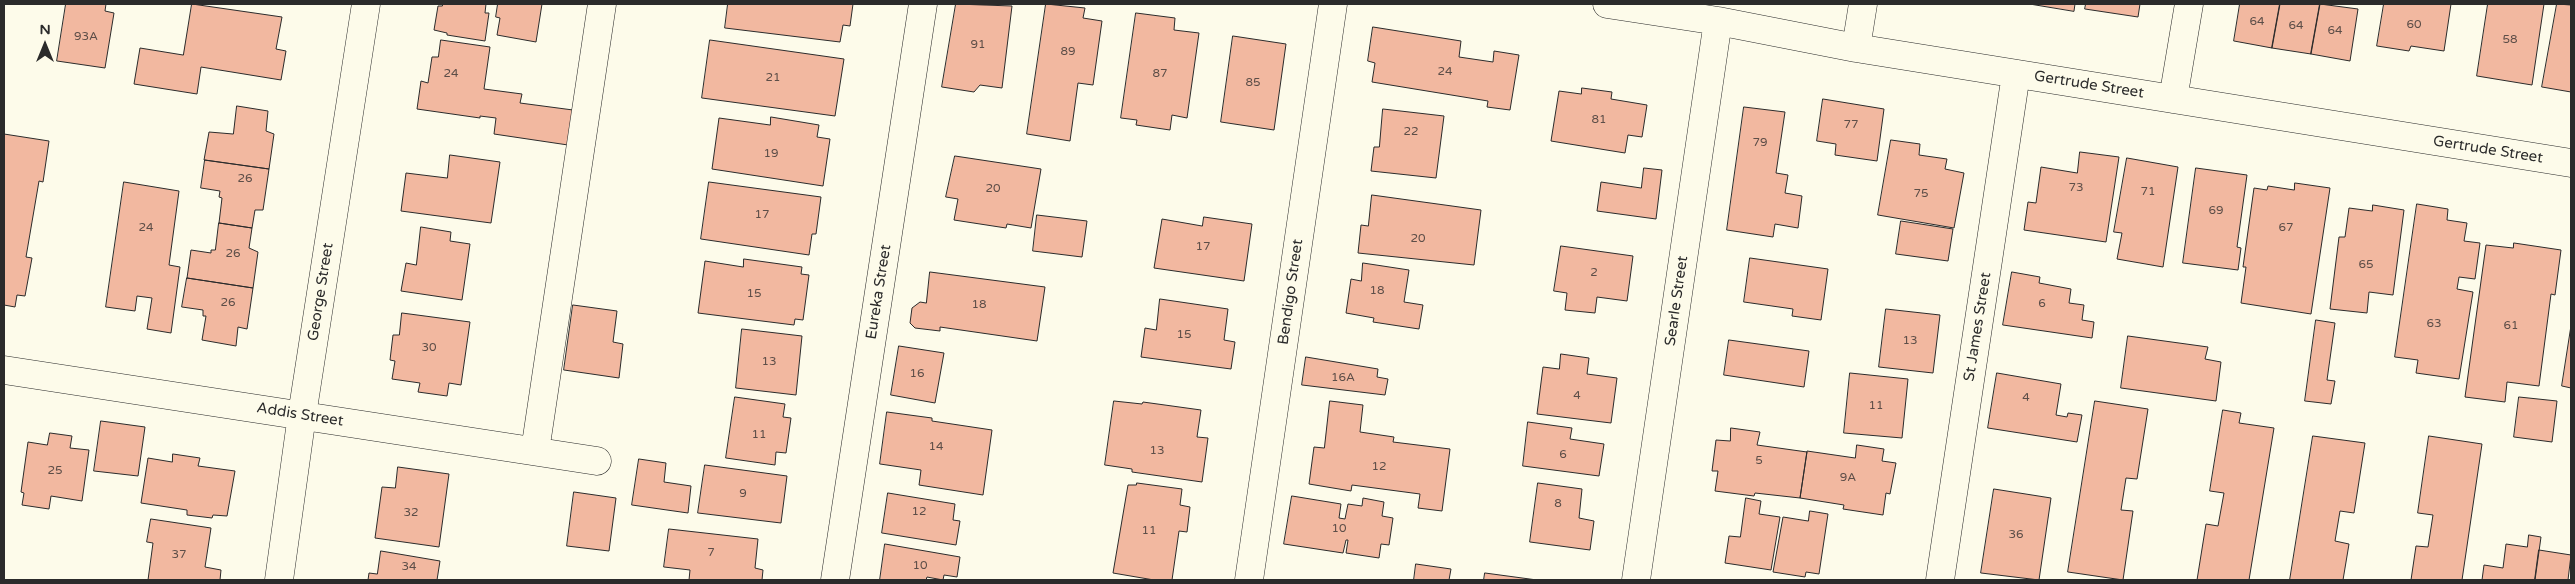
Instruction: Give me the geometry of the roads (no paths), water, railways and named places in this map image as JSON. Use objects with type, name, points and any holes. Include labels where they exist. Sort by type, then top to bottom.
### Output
[{"type":"street","name":"George Street","points":[[279,580],[302,416],[366,4]]},
{"type":"street","points":[[535,451],[602,4]]},
{"type":"street","name":"Eureka Street","points":[[835,580],[923,4]]},
{"type":"street","name":"Bendigo Street","points":[[1248,580],[1334,4]]},
{"type":"street","name":"Gertrude Street","points":[[1607,4],[1718,21],[1856,48],[2571,163]]},
{"type":"street","points":[[1856,48],[1864,4]]},
{"type":"street","points":[[2173,99],[2189,4]]},
{"type":"street","name":"Searle Street","points":[[1636,580],[1718,21]]},
{"type":"street","name":"St James Street","points":[[1940,580],[2016,74]]},
{"type":"street","name":"Addis Street","points":[[4,370],[597,461]]}]
